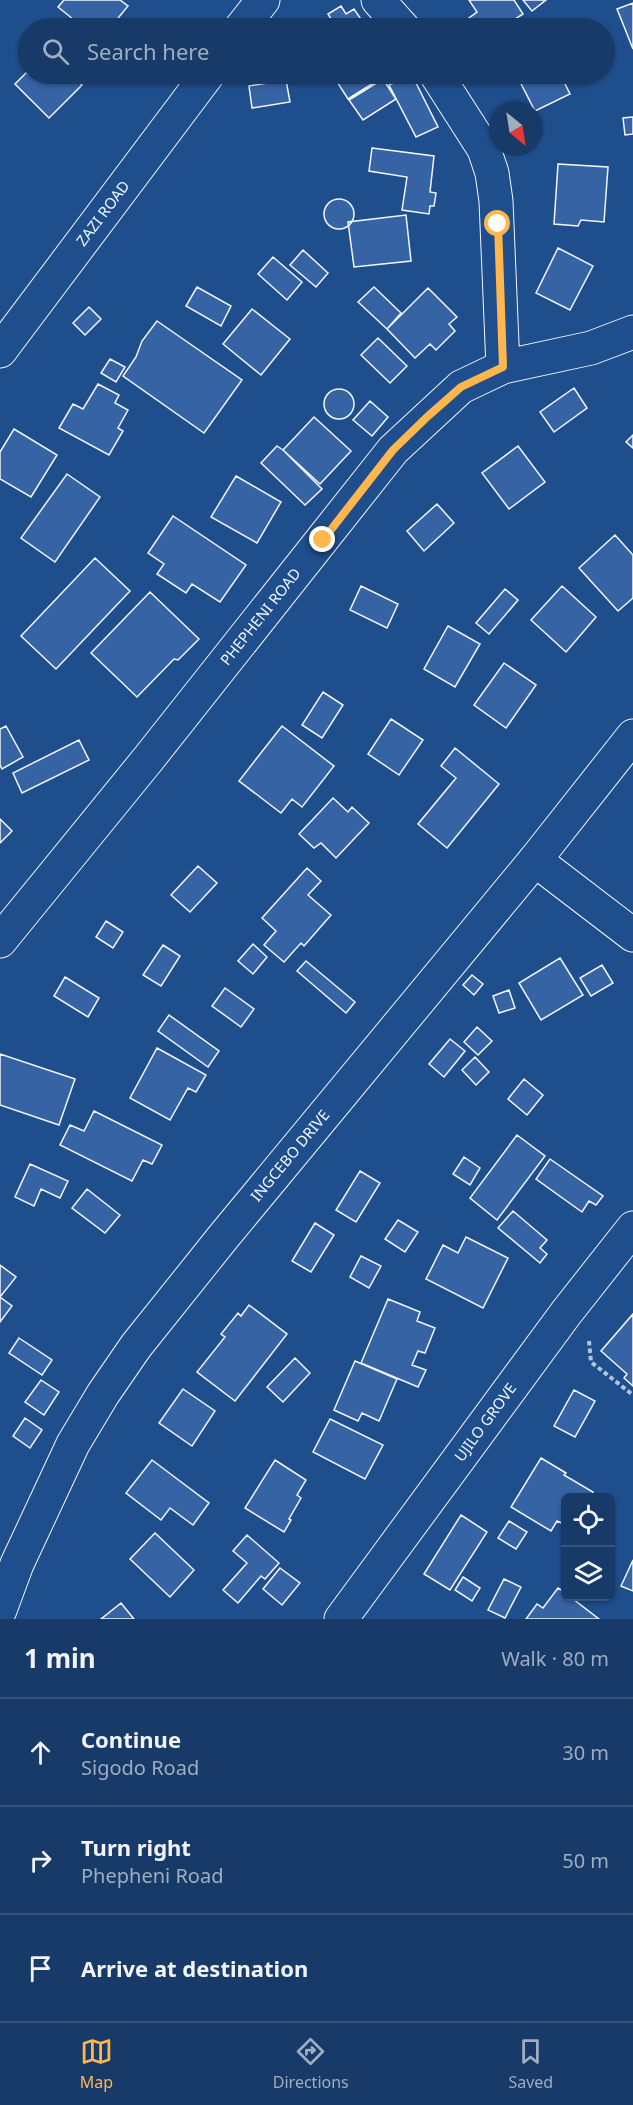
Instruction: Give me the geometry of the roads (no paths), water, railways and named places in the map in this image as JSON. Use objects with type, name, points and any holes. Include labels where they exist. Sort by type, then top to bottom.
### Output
[{"type":"street","points":[[248,18],[262,0]]},
{"type":"street","points":[[378,0],[394,18]]},
{"type":"street","name":"ZAZI ROAD","points":[[0,351],[200,84]]},
{"type":"street","points":[[442,84],[484,149],[492,173],[496,201],[503,367]]},
{"type":"street","name":"PHEPHENI ROAD","points":[[0,941],[393,450],[461,387],[503,367],[591,348],[633,332]]},
{"type":"street","name":"INGCEBO DRIVE","points":[[0,1610],[17,1564],[73,1444],[103,1394],[131,1354],[217,1244],[535,860],[633,736]]},
{"type":"street","points":[[535,860],[633,935]]},
{"type":"street","name":"UJILO GROVE","points":[[341,1619],[585,1289],[633,1228]]}]
